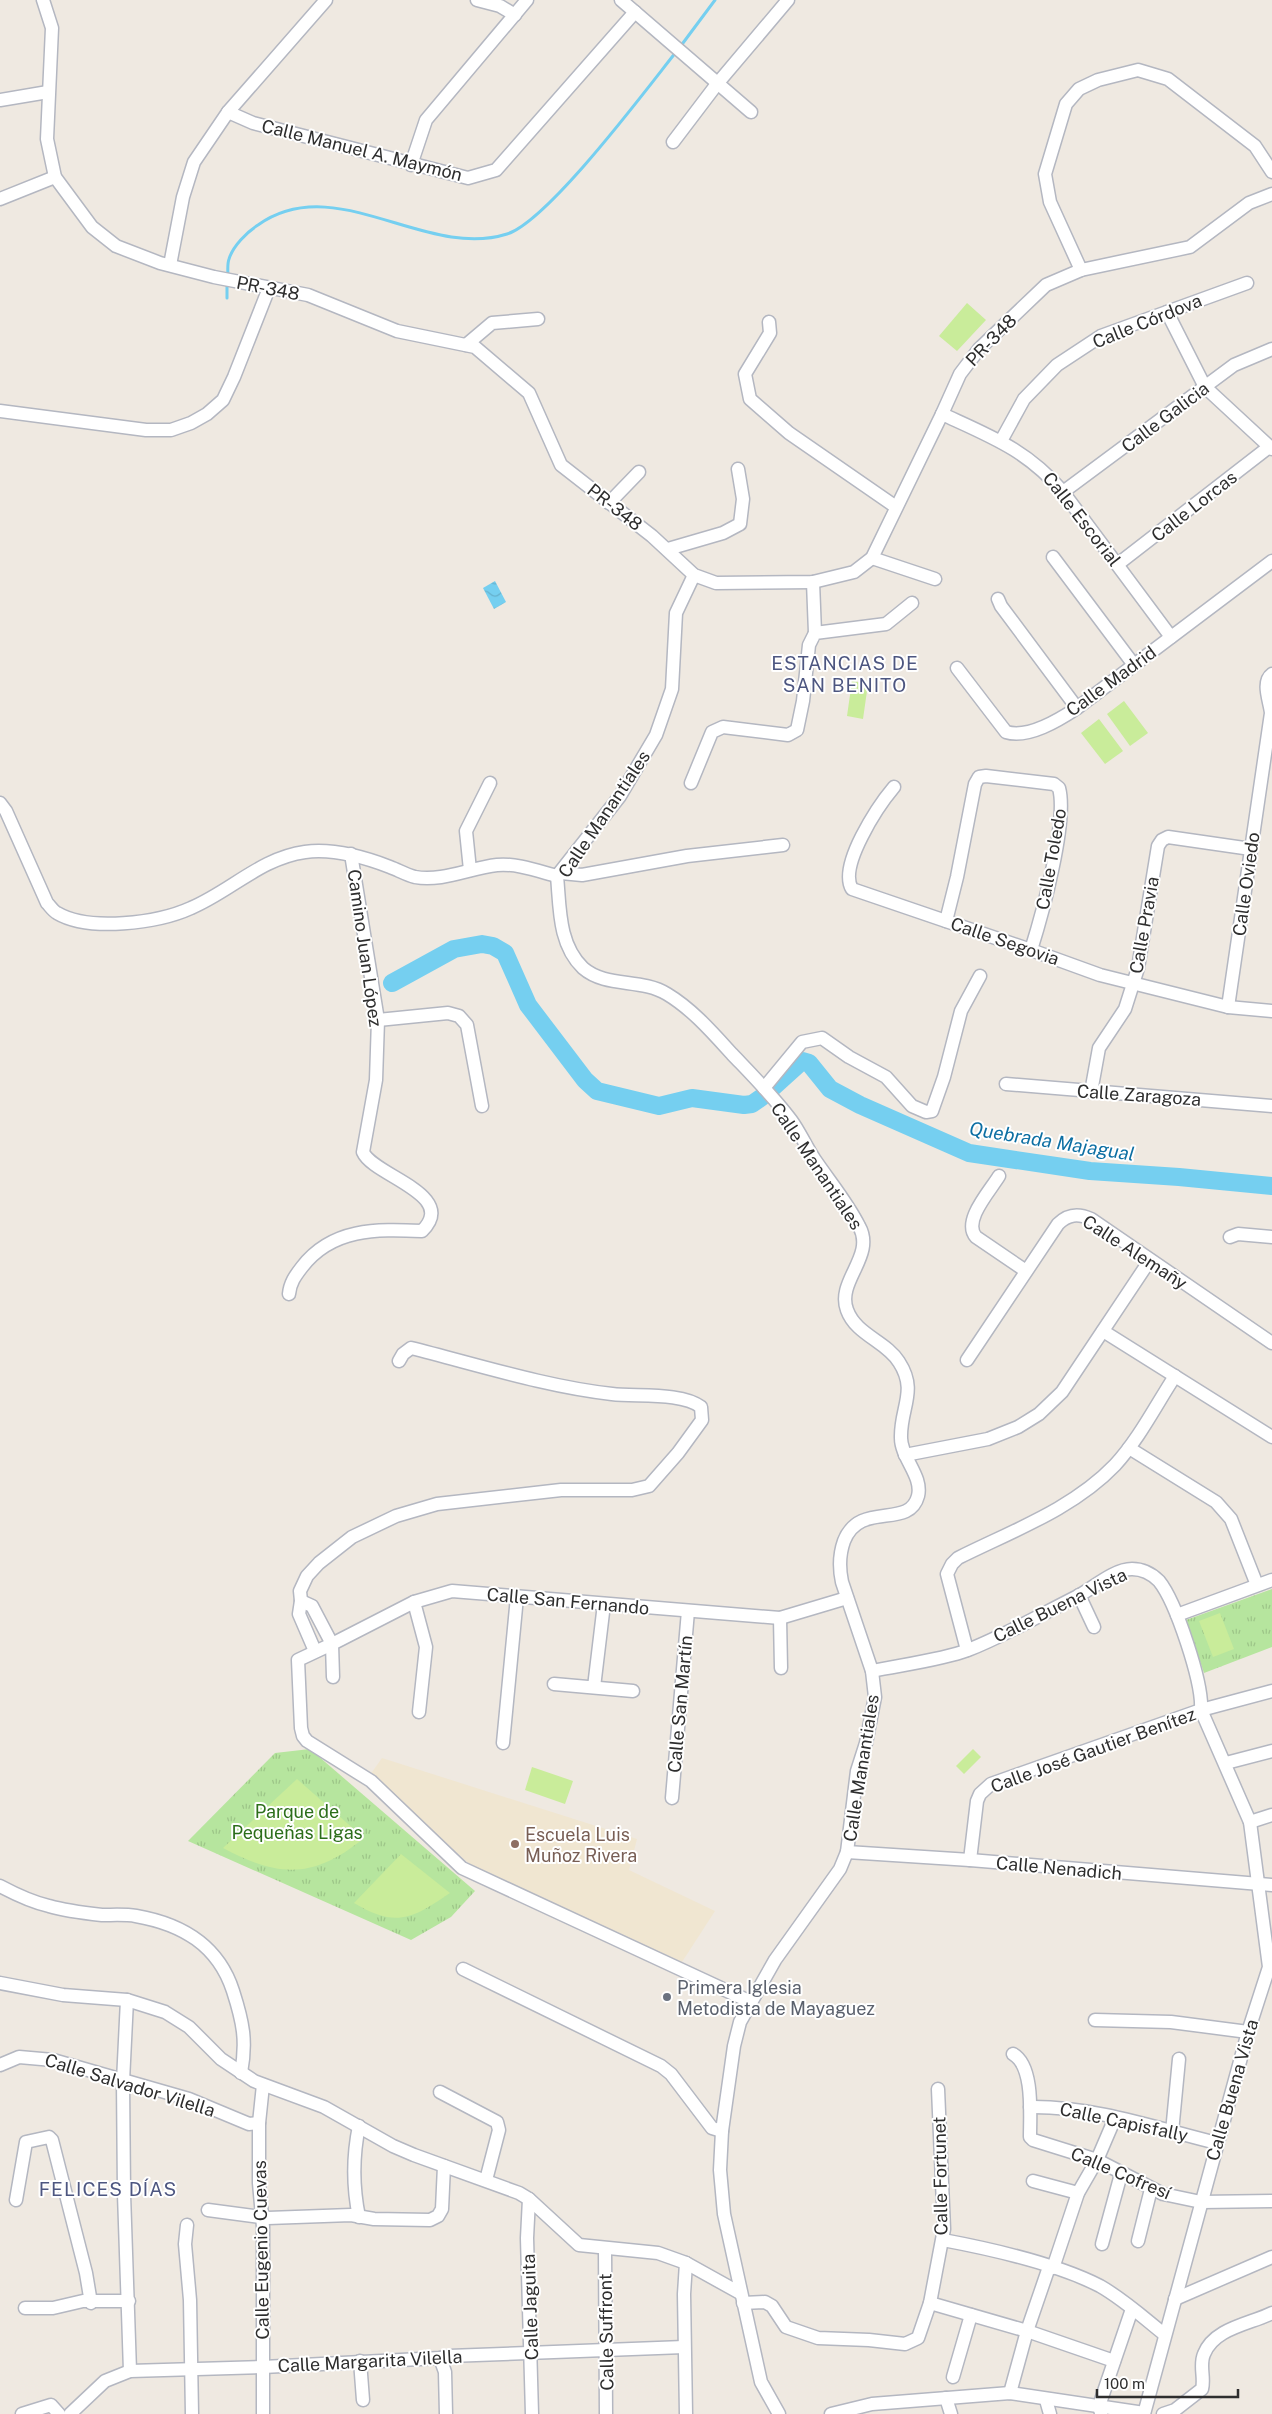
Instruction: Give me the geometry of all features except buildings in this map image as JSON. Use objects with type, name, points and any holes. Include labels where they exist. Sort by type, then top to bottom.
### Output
[{"type":"street","name":"PR-348","points":[[43,0],[52,28],[47,139],[55,178],[92,227],[116,246],[170,265],[214,277],[308,295],[397,332],[475,347],[529,393],[561,465],[668,550],[694,575],[716,583],[813,582],[854,572],[872,558],[960,374],[979,349],[1046,285],[1081,270],[1190,247],[1249,203],[1272,194]]},
{"type":"street","points":[[170,265],[183,197],[194,162],[228,112],[259,74],[326,0]]},
{"type":"street","points":[[477,0],[500,6],[515,15]]},
{"type":"street","points":[[411,165],[426,120],[527,0]]},
{"type":"street","points":[[621,0],[751,112]]},
{"type":"street","points":[[673,142],[717,84],[788,0]]},
{"type":"street","name":"Calle Manuel A. Maymón","points":[[228,112],[253,124],[468,178],[496,170],[635,12]]},
{"type":"street","points":[[1081,270],[1050,202],[1045,174],[1066,104],[1079,89],[1098,80],[1138,70],[1168,79],[1255,146],[1272,172]]},
{"type":"street","points":[[0,100],[48,92]]},
{"type":"street","points":[[0,200],[55,178]]},
{"type":"street","name":"Calle Córdova","points":[[1001,441],[1024,399],[1057,365],[1100,336],[1247,283]]},
{"type":"street","points":[[0,410],[146,430],[171,430],[192,423],[208,414],[223,400],[269,288]]},
{"type":"street","points":[[1167,312],[1205,387],[1271,448]]},
{"type":"street","points":[[466,346],[492,323],[538,319]]},
{"type":"street","points":[[769,322],[770,333],[745,374],[750,399],[789,434],[896,507]]},
{"type":"street","name":"Calle Galicia","points":[[1064,492],[1234,365],[1272,349]]},
{"type":"street","name":"Calle Escorial","points":[[942,414],[1001,441],[1044,470],[1064,492],[1172,637]]},
{"type":"street","name":"Calle Lorcas","points":[[1118,564],[1271,448]]},
{"type":"street","points":[[668,550],[723,533],[740,524],[743,499],[738,469]]},
{"type":"street","points":[[609,503],[639,472]]},
{"type":"street","points":[[1053,557],[1134,666]]},
{"type":"street","points":[[872,558],[935,579]]},
{"type":"street","name":"Calle Madrid","points":[[957,668],[1006,732],[1011,734],[1022,733],[1054,721],[1077,708],[1272,561]]},
{"type":"street","name":"Calle Manantiales","points":[[694,575],[676,614],[672,688],[656,735],[620,796],[559,874],[562,931],[567,947],[583,967],[601,977],[655,988],[675,999],[698,1017],[792,1121],[814,1158],[851,1212],[863,1235],[864,1249],[846,1294],[846,1306],[854,1322],[896,1356],[904,1370],[909,1386],[901,1438],[918,1486],[917,1498],[909,1509],[902,1513],[860,1521],[849,1530],[840,1558],[839,1570],[872,1671],[875,1696],[866,1743],[857,1771],[847,1852],[840,1869],[775,1960],[736,2033],[722,2131],[720,2170],[724,2214],[761,2382],[779,2414]]},
{"type":"street","points":[[690,783],[712,732],[716,729],[723,728],[788,736],[797,730],[803,701],[809,645],[815,632],[813,582]]},
{"type":"street","points":[[998,599],[1001,606],[1077,708]]},
{"type":"street","points":[[815,632],[886,624],[912,604]]},
{"type":"street","name":"Calle Oviedo","points":[[1228,1007],[1272,714],[1266,685],[1268,676],[1272,674]]},
{"type":"street","name":"Calle Toledo","points":[[946,921],[957,877],[975,784],[979,777],[986,776],[1054,784],[1059,788],[1061,804],[1055,852],[1040,924],[1032,950]]},
{"type":"street","points":[[470,870],[466,831],[490,783]]},
{"type":"street","name":"Calle Segovia","points":[[894,787],[882,801],[864,832],[848,874],[849,884],[852,889],[1134,985],[1228,1007],[1272,1011]]},
{"type":"street","points":[[2,809],[46,903],[57,913],[87,922],[129,922],[176,914],[204,902],[271,861],[288,856],[322,851],[351,854],[414,876],[444,876],[498,864],[559,874],[582,875],[687,856],[783,845]]},
{"type":"street","name":"Calle Pravia","points":[[1091,1092],[1100,1048],[1125,1010],[1134,985],[1158,846],[1162,840],[1168,838],[1251,849]]},
{"type":"street","name":"Camino Juan López","points":[[289,1294],[293,1279],[311,1255],[339,1237],[400,1229],[422,1231],[429,1221],[429,1208],[416,1189],[369,1162],[363,1152],[376,1080],[378,1020],[351,854]]},
{"type":"street","points":[[764,1088],[802,1042],[807,1039],[822,1038],[849,1057],[886,1078],[912,1106],[926,1112],[932,1112],[944,1077],[961,1011],[980,976]]},
{"type":"street","points":[[378,1020],[454,1013],[464,1020],[467,1025],[482,1106]]},
{"type":"street","name":"Calle Zaragoza","points":[[1006,1084],[1272,1106]]},
{"type":"street","points":[[1000,1176],[972,1218],[971,1230],[976,1237],[1026,1272]]},
{"type":"street","name":"Calle Alemañy","points":[[967,1360],[1058,1224],[1064,1219],[1076,1215],[1091,1219],[1272,1343]]},
{"type":"street","points":[[1230,1237],[1238,1234],[1272,1237]]},
{"type":"street","points":[[906,1455],[988,1439],[1028,1421],[1062,1392],[1150,1260]]},
{"type":"street","points":[[1103,1331],[1272,1437]]},
{"type":"street","points":[[315,1651],[298,1614],[302,1584],[319,1563],[352,1537],[396,1516],[437,1504],[561,1490],[632,1490],[642,1488],[656,1480],[702,1420],[700,1407],[694,1401],[612,1394],[573,1388],[411,1348],[403,1354],[399,1361]]},
{"type":"street","points":[[967,1650],[947,1574],[952,1564],[958,1558],[1075,1498],[1106,1474],[1129,1448],[1175,1376]]},
{"type":"street","points":[[1129,1448],[1216,1502],[1225,1511],[1231,1519],[1257,1585]]},
{"type":"street","name":"Calle Buena Vista","points":[[872,1671],[967,1650],[1079,1595],[1123,1570],[1139,1570],[1158,1580],[1177,1615],[1202,1700],[1201,1710],[1250,1822],[1270,1967],[1248,2032],[1164,2334],[1144,2413]]},
{"type":"street","points":[[1177,1615],[1272,1580]]},
{"type":"street","name":"Calle San Fernando","points":[[751,2002],[462,1868],[371,1781],[307,1741],[303,1736],[298,1660],[414,1602],[452,1591],[780,1618],[847,1598]]},
{"type":"street","points":[[1079,1595],[1094,1627]]},
{"type":"street","points":[[503,1743],[518,1597]]},
{"type":"street","points":[[301,1601],[312,1606],[332,1644],[333,1677]]},
{"type":"street","points":[[414,1602],[426,1647],[419,1712]]},
{"type":"street","points":[[594,1687],[604,1604]]},
{"type":"street","name":"Calle San Martín","points":[[672,1798],[688,1611]]},
{"type":"street","points":[[780,1618],[781,1668]]},
{"type":"street","points":[[554,1684],[633,1691]]},
{"type":"street","name":"Calle José Gautier Benítez","points":[[970,1860],[976,1801],[990,1784],[1201,1710],[1272,1691]]},
{"type":"street","points":[[1226,1764],[1272,1751]]},
{"type":"street","points":[[1250,1822],[1272,1815]]},
{"type":"street","name":"Calle Nenadich","points":[[847,1852],[970,1860],[1272,1885]]},
{"type":"street","points":[[0,1886],[51,1907],[103,1915],[137,1916],[173,1926],[207,1947],[230,1981],[242,2020],[245,2041],[241,2073]]},
{"type":"street","points":[[463,1969],[661,2066],[672,2074],[712,2128],[722,2131]]},
{"type":"street","points":[[0,1983],[57,1994],[126,2000],[164,2012],[177,2019],[241,2073],[264,2085],[324,2107],[393,2146],[444,2166],[507,2187],[529,2199],[579,2245],[604,2249],[644,2251],[686,2263],[741,2298]]},
{"type":"street","points":[[126,2000],[124,2194],[130,2371]]},
{"type":"street","points":[[1095,2020],[1171,2022],[1248,2032]]},
{"type":"street","points":[[1013,2054],[1020,2058],[1025,2067],[1030,2107]]},
{"type":"street","name":"Calle Salvador Vilella","points":[[0,2065],[19,2057],[66,2062],[189,2099],[248,2124],[260,2123]]},
{"type":"street","points":[[1172,2132],[1179,2059]]},
{"type":"street","name":"Calle Eugenio Cuevas","points":[[263,2414],[260,2123],[264,2085]]},
{"type":"street","name":"Calle Fortunet","points":[[741,2298],[765,2302],[772,2306],[786,2327],[808,2336],[905,2344],[918,2338],[930,2303],[943,2240],[944,2200],[938,2089]]},
{"type":"street","points":[[440,2092],[497,2122],[499,2130],[486,2180]]},
{"type":"street","name":"Calle Capisfally","points":[[1030,2107],[1069,2108],[1217,2143]]},
{"type":"street","name":"Calle Cofresí","points":[[1030,2107],[1031,2138],[1097,2160],[1162,2194],[1201,2202],[1272,2201]]},
{"type":"street","points":[[1010,2393],[1027,2331],[1078,2193],[1097,2160],[1115,2118]]},
{"type":"street","points":[[359,2126],[355,2146],[356,2203],[359,2217]]},
{"type":"street","points":[[16,2200],[26,2142],[44,2137],[52,2140],[86,2273],[91,2303]]},
{"type":"street","points":[[208,2210],[261,2217],[359,2217],[430,2220],[440,2213],[444,2166]]},
{"type":"street","points":[[1102,2244],[1121,2174]]},
{"type":"street","points":[[1034,2181],[1078,2193]]},
{"type":"street","points":[[1138,2241],[1151,2189]]},
{"type":"street","name":"Calle Jaguita","points":[[529,2199],[527,2238],[532,2414]]},
{"type":"street","points":[[186,2225],[185,2244],[190,2300],[192,2414]]},
{"type":"street","points":[[943,2240],[1051,2268],[1100,2286],[1164,2334]]},
{"type":"street","name":"Calle Suffront","points":[[604,2249],[606,2414]]},
{"type":"street","points":[[1174,2299],[1272,2257]]},
{"type":"street","points":[[686,2263],[684,2347],[686,2414]]},
{"type":"street","points":[[25,2308],[52,2308],[83,2301],[91,2303],[129,2301]]},
{"type":"street","points":[[930,2303],[1027,2331],[1114,2361]]},
{"type":"street","points":[[1100,2410],[1132,2309]]},
{"type":"street","points":[[1163,2414],[1175,2410],[1202,2389],[1202,2361],[1204,2352],[1217,2337],[1272,2313]]},
{"type":"street","points":[[954,2377],[971,2315]]},
{"type":"street","name":"Calle Margarita Vilella","points":[[70,2414],[105,2381],[130,2371],[263,2367],[531,2352],[684,2347]]},
{"type":"street","points":[[440,2358],[445,2372],[446,2414]]},
{"type":"street","points":[[360,2361],[364,2400]]},
{"type":"street","points":[[831,2414],[946,2398],[1010,2393],[1100,2410],[1144,2413]]},
{"type":"street","points":[[946,2398],[951,2414]]},
{"type":"street","points":[[1046,2400],[1050,2414]]},
{"type":"street","points":[[22,2414],[55,2409]]},
{"type":"shaded area","points":[[382,1758],[637,1839],[629,1870],[715,1911],[682,1962],[501,1881],[474,1868],[370,1775]]},
{"type":"green space","points":[[967,303],[986,320],[957,351],[939,336]]},
{"type":"green space","points":[[852,681],[868,684],[863,719],[847,716]]},
{"type":"green space","points":[[1124,701],[1148,733],[1130,746],[1107,714]]},
{"type":"green space","points":[[1099,719],[1123,751],[1105,764],[1081,733]]},
{"type":"green space","points":[[1272,1589],[1272,1647],[1204,1673],[1186,1620]]},
{"type":"green space","points":[[1220,1613],[1234,1649],[1213,1657],[1199,1621]]},
{"type":"green space","name":"Parque de Pequeñas Ligas","points":[[310,1749],[475,1891],[451,1917],[411,1940],[188,1841],[275,1753]]},
{"type":"green space","points":[[973,1749],[981,1757],[964,1774],[956,1766]]},
{"type":"green space","points":[[532,1767],[573,1781],[565,1804],[525,1790]]},
{"type":"green space","points":[[297,1779],[364,1838],[329,1861],[296,1870],[262,1865],[223,1848]]},
{"type":"green space","points":[[401,1854],[450,1893],[425,1909],[404,1917],[381,1916],[354,1903]]},
{"type":"water","points":[[495,581],[506,602],[494,609],[483,588]]},
{"type":"waterway","points":[[680,47],[715,0]]},
{"type":"waterway","points":[[228,278],[229,259],[234,249],[249,231],[288,211],[318,207],[349,211],[444,236],[476,239],[507,234],[525,224],[570,181],[620,123],[676,52]]},
{"type":"waterway","points":[[227,284],[227,298]]},
{"type":"waterway","name":"Quebrada Majagual","points":[[392,983],[454,949],[482,944],[493,946],[505,953],[528,1005],[585,1080],[597,1091],[659,1106],[692,1098],[744,1105],[752,1104],[762,1097]]},
{"type":"waterway","name":"Quebrada Majagual","points":[[771,1089],[802,1061],[809,1063],[830,1089],[860,1105],[969,1153],[1090,1171],[1272,1186]]},
{"type":"place","name":"Escuela Luis Muñoz Rivera","points":[[515,1844]]},
{"type":"place","name":"Primera Iglesia Metodista de Mayaguez","points":[[667,1997]]},
{"type":"district","name":"ESTANCIAS DE SAN BENITO","points":[[845,674]]},
{"type":"district","name":"FELICES DÍAS","points":[[108,2189]]}]
